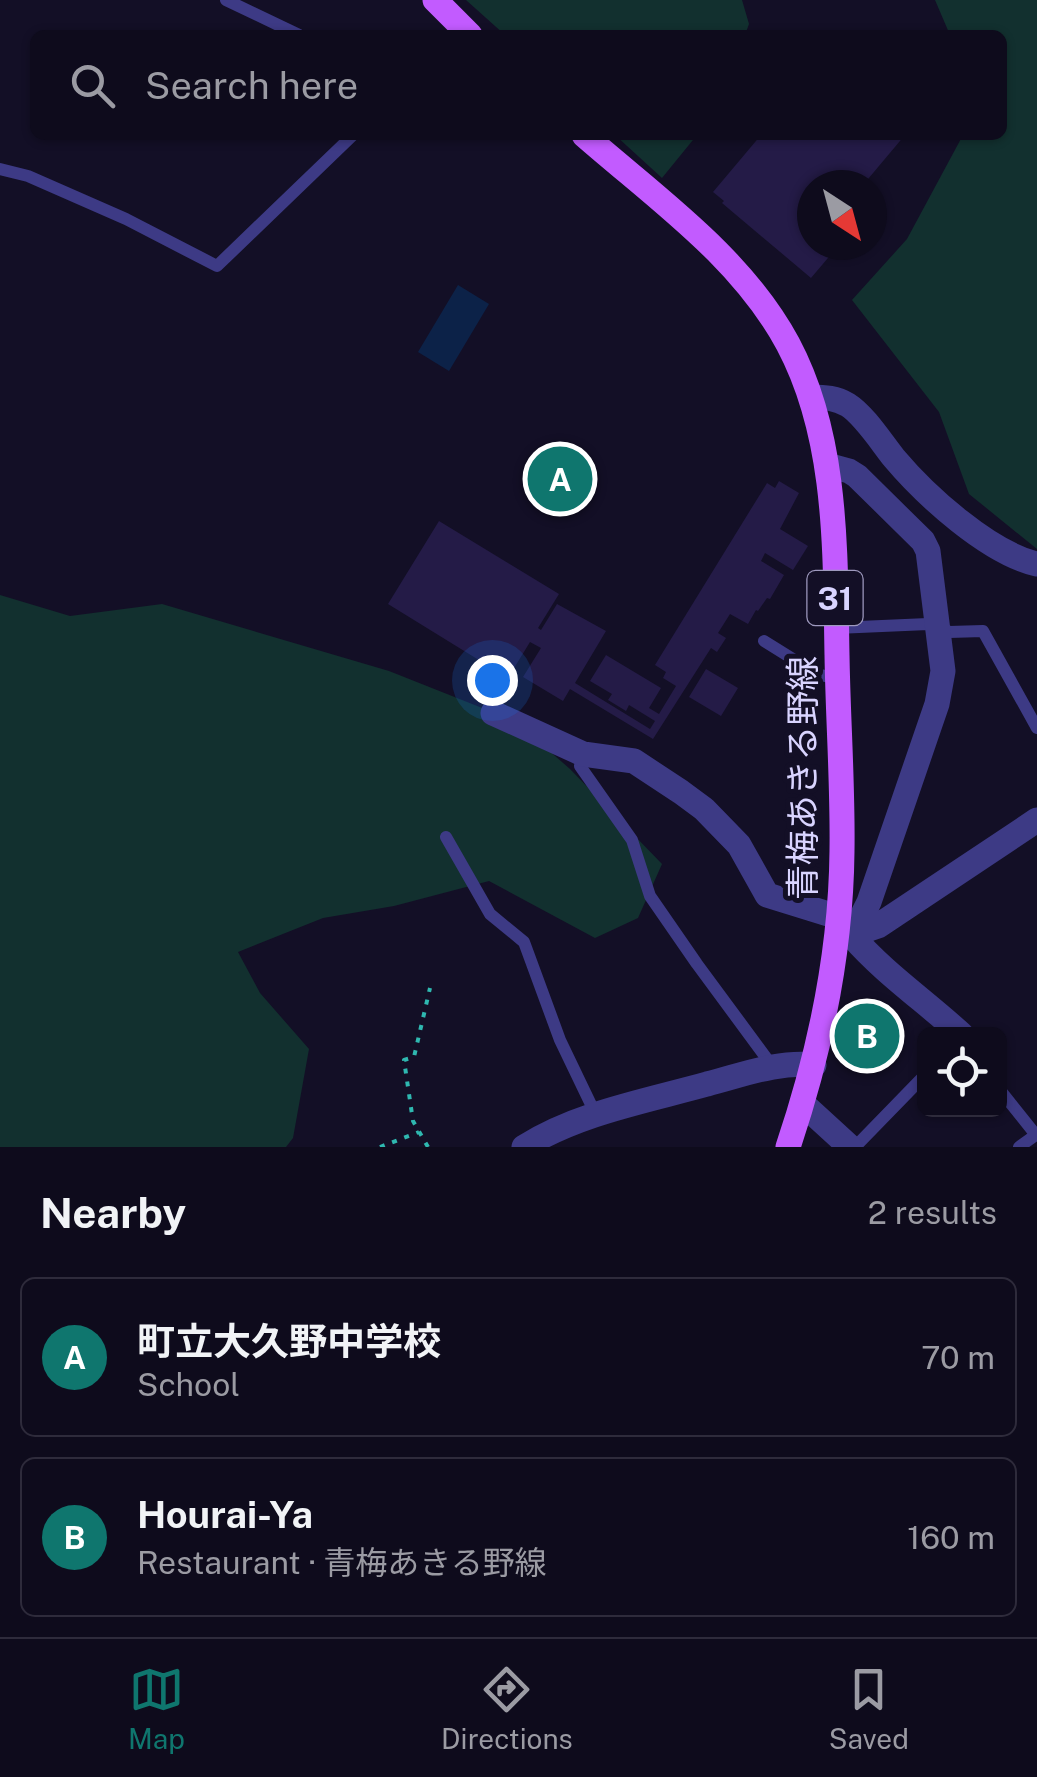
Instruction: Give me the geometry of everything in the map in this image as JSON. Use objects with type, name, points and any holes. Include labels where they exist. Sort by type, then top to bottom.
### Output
[{"type":"main road","points":[[435,0],[457,30]]},
{"type":"main road","name":"青梅あきる野線","points":[[590,140],[713,247],[740,274],[776,323],[811,398],[827,465],[838,679],[842,931],[814,1065],[788,1147]]},
{"type":"street","points":[[811,398],[831,398],[852,407],[936,502],[1008,553],[1037,564]]},
{"type":"street","points":[[827,465],[857,476],[923,541],[928,551],[943,672],[937,704],[868,902],[842,931]]},
{"type":"street","points":[[493,712],[583,754],[634,761],[704,809],[739,846],[767,895],[842,931],[953,1027]]},
{"type":"street","points":[[842,931],[878,926],[1037,820]]},
{"type":"street","points":[[524,1147],[542,1135],[617,1107],[774,1066],[814,1065]]},
{"type":"street","points":[[803,1104],[852,1147]]},
{"type":"lane","points":[[226,0],[289,30]]},
{"type":"lane","points":[[0,169],[28,176],[126,219],[216,266],[348,140]]},
{"type":"lane","points":[[836,628],[938,626],[948,632],[983,631],[1037,728]]},
{"type":"lane","points":[[764,641],[816,674],[838,679]]},
{"type":"lane","points":[[583,754],[580,766],[632,840],[650,896],[774,1066]]},
{"type":"lane","points":[[446,837],[490,914],[524,942],[560,1040],[596,1116]]},
{"type":"lane","points":[[852,1147],[917,1083]]},
{"type":"lane","points":[[1007,1099],[1036,1134],[1019,1147]]},
{"type":"path","points":[[428,1147],[413,1121],[404,1060],[414,1057],[430,988]]},
{"type":"path","points":[[380,1147],[419,1132]]},
{"type":"green space","points":[[466,0],[742,0],[749,24],[747,30],[499,30]]},
{"type":"green space","points":[[935,0],[1037,0],[1037,549],[969,494],[939,412],[852,300],[907,239],[960,140],[1007,140],[1007,30],[948,30]]},
{"type":"green space","points":[[620,140],[693,140],[662,178]]},
{"type":"green space","points":[[0,595],[70,616],[162,604],[389,671],[515,721],[570,769],[662,864],[638,918],[595,938],[489,881],[394,906],[323,918],[238,952],[260,993],[309,1049],[293,1138],[286,1147],[0,1147]]},
{"type":"water","points":[[458,285],[489,304],[449,371],[418,352]]},
{"type":"building","points":[[757,140],[901,140],[876,170],[797,170],[797,260],[826,260],[811,278],[713,192]]},
{"type":"building","points":[[779,481],[799,493],[780,529],[808,546],[793,570],[765,553],[761,561],[784,575],[770,599],[756,610],[748,624],[730,614],[718,633],[726,638],[717,652],[711,648],[653,739],[570,689],[563,701],[523,677],[541,648],[530,642],[508,678],[388,604],[439,521],[559,594],[538,628],[541,630],[557,604],[606,631],[575,683],[650,729],[655,721],[629,705],[626,711],[608,700],[612,694],[590,681],[606,655],[661,688],[649,708],[659,714],[676,686],[663,678],[666,672],[655,665],[767,483],[775,488]]},
{"type":"building","points":[[706,669],[738,688],[721,716],[689,697]]},
{"type":"place","name":"町立大久野中学校","points":[[560,479]]},
{"type":"place","name":"Hourai-Ya","points":[[867,1036]]}]
